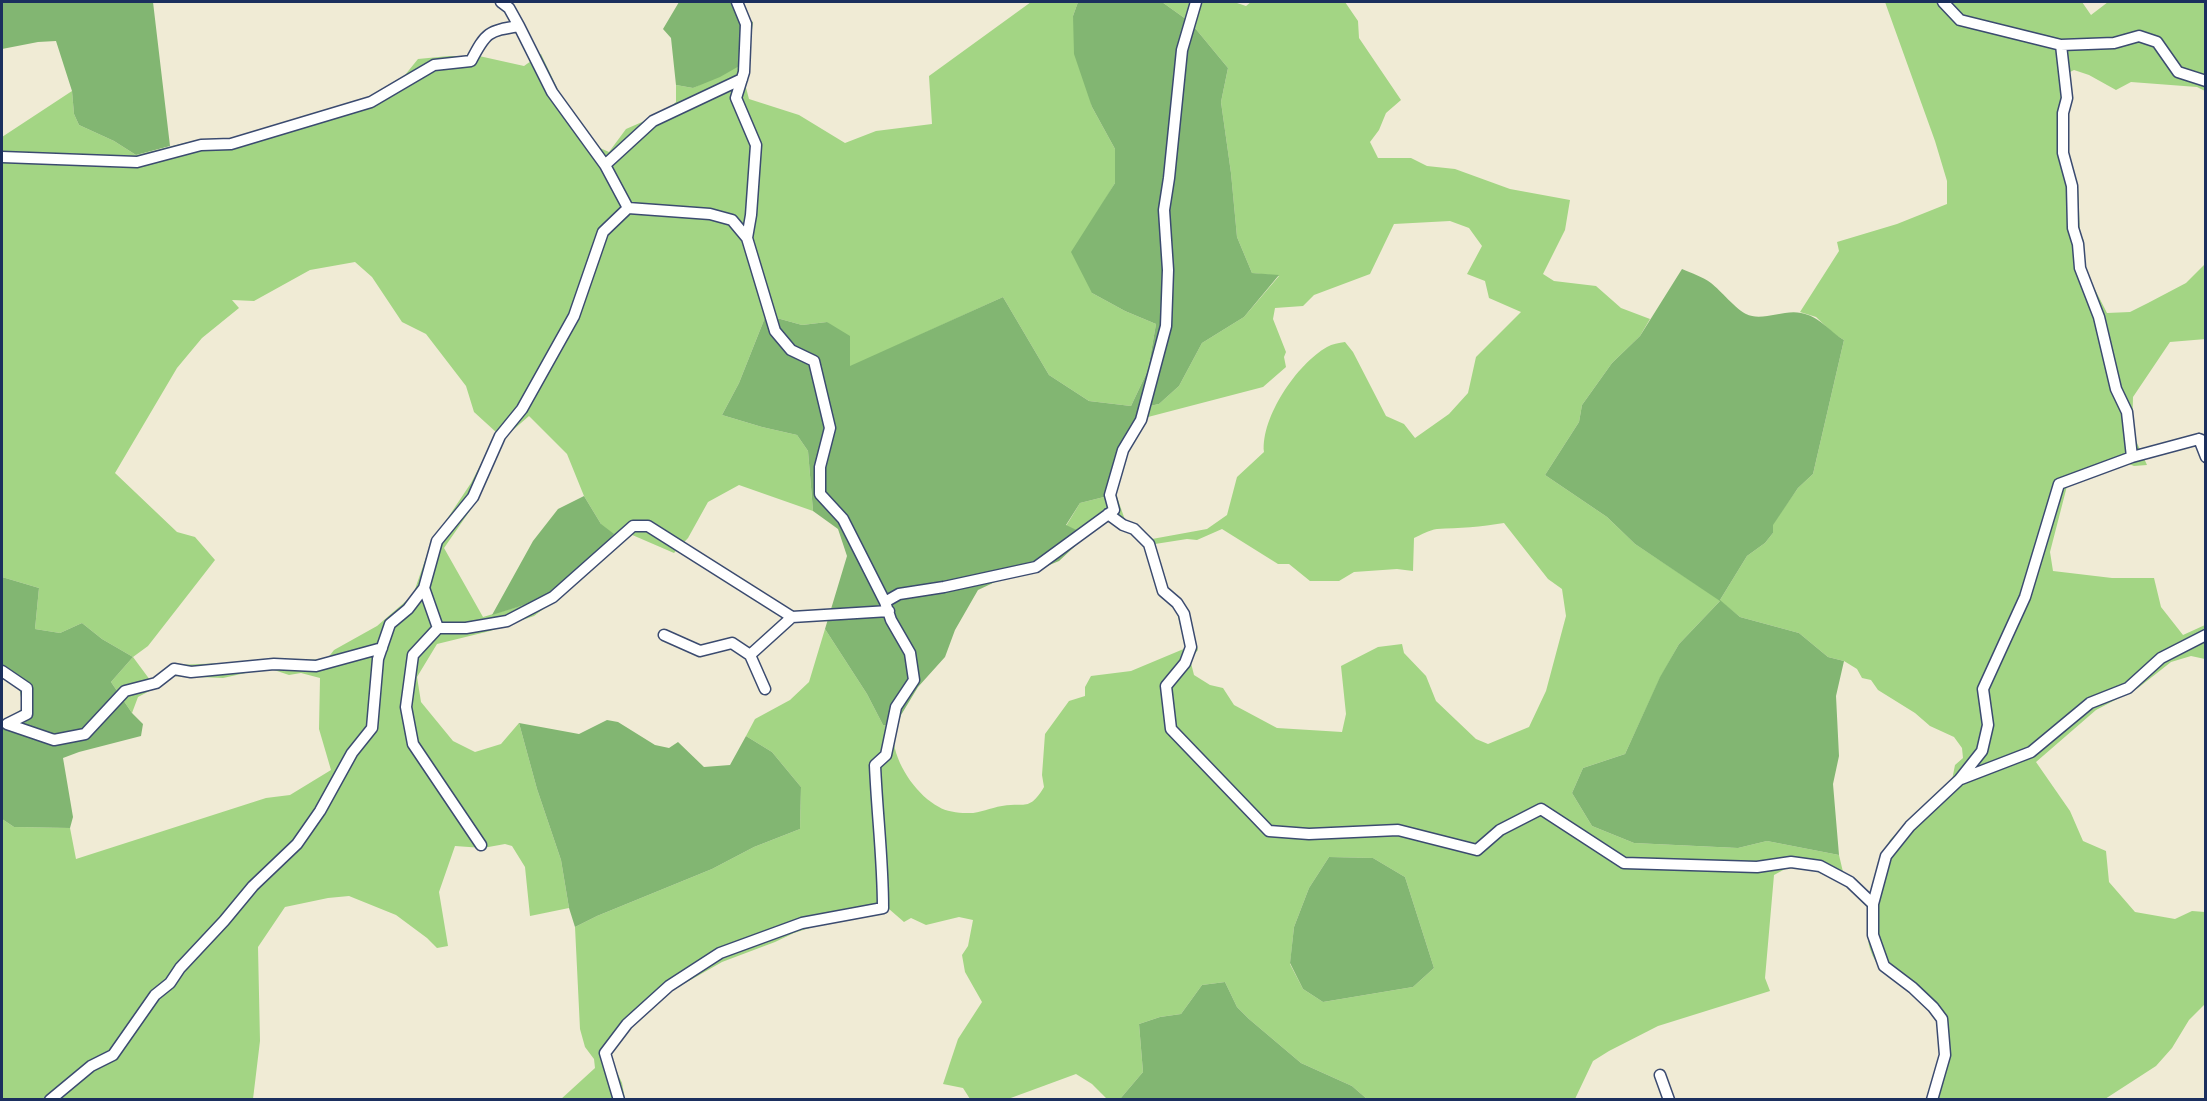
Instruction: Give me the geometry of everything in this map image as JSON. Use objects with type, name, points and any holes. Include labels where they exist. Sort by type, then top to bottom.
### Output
[{"type":"street","points":[[501,2],[509,8],[552,93],[605,165],[628,208]]},
{"type":"street","points":[[737,2],[746,24],[744,72],[736,98],[756,145],[747,238]]},
{"type":"street","points":[[750,655],[792,617],[887,607],[899,594],[944,587],[1036,567],[1113,510],[1110,495],[1123,450],[1141,420],[1157,367],[1166,326],[1168,270],[1164,210],[1182,50],[1196,2]]},
{"type":"street","points":[[1943,2],[1960,20],[2061,45],[2114,43],[2139,36],[2157,42],[2178,72],[2205,81]]},
{"type":"street","points":[[2,157],[137,162],[201,145],[231,144],[371,102],[434,65],[471,61],[481,41],[494,30],[519,26]]},
{"type":"street","points":[[2061,45],[2067,98],[2063,113],[2063,153],[2072,186],[2073,228],[2078,244],[2080,268],[2099,316],[2116,389],[2127,412],[2132,457]]},
{"type":"street","points":[[605,165],[653,121],[742,79]]},
{"type":"street","points":[[50,1100],[91,1066],[113,1055],[154,995],[170,983],[180,968],[253,886],[297,844],[320,811],[352,753],[372,728],[378,659],[390,624],[408,609],[424,588],[437,541],[473,497],[501,436],[522,409],[574,316],[603,232],[628,208],[710,214],[732,220],[747,238],[775,331],[791,350],[814,362],[830,428],[820,467],[820,494],[843,519],[910,653],[914,681],[896,707],[886,755],[875,765],[876,807],[883,863],[883,908],[802,923],[720,953],[669,986],[627,1023],[605,1053],[619,1100]]},
{"type":"street","points":[[1932,1100],[1945,1054],[1942,1019],[1933,1006],[1884,966],[1873,935],[1874,904],[1886,856],[1910,826],[1959,780],[1982,751],[1988,725],[1983,690],[2025,597],[2059,484],[2132,457],[2202,440],[2205,457]]},
{"type":"street","points":[[1108,514],[1123,525],[1134,529],[1149,544],[1162,591],[1177,603],[1184,614],[1191,647],[1185,663],[1166,686],[1171,729],[1269,831],[1309,834],[1398,830],[1477,850],[1500,830],[1541,809],[1624,863],[1757,867],[1791,862],[1820,866],[1850,882],[1874,904]]},
{"type":"street","points":[[481,845],[413,744],[406,707],[413,655],[438,628],[466,628],[507,621],[553,597],[633,526],[648,526],[792,617]]},
{"type":"street","points":[[424,588],[438,628]]},
{"type":"street","points":[[664,635],[700,651],[732,643],[750,655],[765,689]]},
{"type":"street","points":[[1959,780],[2031,752],[2090,703],[2128,688],[2161,658],[2205,635]]},
{"type":"street","points":[[2,671],[27,688],[27,714],[7,724],[54,740],[85,734],[125,691],[156,683],[174,669],[191,672],[274,664],[316,666],[382,648]]},
{"type":"street","points":[[1660,1075],[1669,1100]]},
{"type":"green space","points":[[2,2],[153,2],[170,146],[136,155],[114,141],[79,125],[74,114],[72,91],[56,41],[2,49]]},
{"type":"green space","points":[[679,2],[741,2],[748,19],[753,22],[748,61],[720,77],[693,88],[676,85],[671,38],[663,29]]},
{"type":"green space","points":[[1031,2],[1078,2],[1073,16],[1092,107],[1115,149],[1115,183],[1097,213],[1092,293],[1125,311],[1156,324],[1148,370],[1131,406],[1089,401],[1049,375],[1003,297],[850,367],[827,322],[802,325],[766,315],[739,383],[722,415],[797,435],[808,451],[813,511],[739,485],[708,502],[688,538],[674,553],[630,534],[566,592],[534,616],[490,631],[437,644],[417,677],[421,702],[453,741],[475,752],[501,744],[519,723],[537,789],[561,860],[569,908],[530,916],[525,867],[512,846],[505,844],[483,848],[455,846],[439,892],[448,946],[437,948],[396,915],[349,896],[285,907],[258,947],[260,1041],[253,1099],[2,1099],[2,819],[14,827],[70,828],[76,859],[266,798],[290,795],[331,770],[319,729],[320,678],[301,673],[289,675],[268,668],[223,678],[172,676],[161,685],[138,697],[132,713],[111,682],[133,657],[102,639],[82,623],[60,633],[35,629],[39,588],[2,577],[2,137],[72,91],[74,114],[79,125],[114,141],[136,155],[201,139],[230,139],[369,97],[405,75],[418,59],[479,56],[524,66],[541,54],[559,92],[600,148],[609,152],[626,129],[665,112],[676,102],[676,85],[693,88],[748,61],[745,84],[749,99],[799,115],[845,143],[876,131],[932,124],[929,76]],"holes":[[[355,262],[372,277],[402,322],[426,334],[466,386],[474,412],[497,433],[471,483],[431,543],[413,595],[377,626],[334,650],[327,659],[175,665],[155,680],[150,680],[133,657],[148,646],[215,560],[195,537],[177,532],[115,473],[177,368],[202,338],[239,308],[232,300],[254,301],[310,270]],[[529,416],[567,454],[584,496],[601,524],[540,600],[483,617],[444,548],[478,499],[505,437]]]},
{"type":"green space","points":[[1078,2],[1162,2],[1190,22],[1228,68],[1221,102],[1237,237],[1252,273],[1279,275],[1244,317],[1202,343],[1179,386],[1159,404],[1145,407],[1148,417],[1127,455],[1116,494],[1080,503],[1066,525],[1087,535],[1059,561],[1028,574],[1010,575],[978,590],[955,630],[945,657],[918,687],[897,726],[883,725],[867,694],[825,629],[847,556],[838,529],[813,511],[808,451],[797,435],[722,415],[739,383],[766,315],[802,325],[827,322],[850,336],[850,366],[1003,297],[1049,375],[1089,401],[1131,406],[1148,370],[1156,324],[1125,311],[1092,293],[1071,252],[1115,183],[1115,149],[1092,107],[1074,54],[1073,16]]},
{"type":"green space","points":[[1162,2],[1234,2],[1246,6],[1251,2],[1345,2],[1358,21],[1359,38],[1401,100],[1386,113],[1379,130],[1370,142],[1378,158],[1411,158],[1427,166],[1455,169],[1510,189],[1570,200],[1565,230],[1543,274],[1554,281],[1596,286],[1621,308],[1650,319],[1640,336],[1612,363],[1582,405],[1579,422],[1545,475],[1607,517],[1635,544],[1720,600],[1747,556],[1765,543],[1773,533],[1772,525],[1798,488],[1813,474],[1844,340],[1816,317],[1800,312],[1839,251],[1837,242],[1897,224],[1947,204],[1947,181],[1935,141],[1885,2],[2082,2],[2091,15],[2108,2],[2205,2],[2205,91],[2197,87],[2131,82],[2116,90],[2089,75],[2074,70],[2070,72],[2067,141],[2070,167],[2078,186],[2080,233],[2084,241],[2085,270],[2107,313],[2130,312],[2186,283],[2205,264],[2206,339],[2170,342],[2133,397],[2132,432],[2147,465],[2129,464],[2089,476],[2067,486],[2050,552],[2053,571],[2112,578],[2154,578],[2161,607],[2183,635],[2205,625],[2205,659],[2191,656],[2171,662],[2138,688],[2096,710],[2036,762],[2070,811],[2083,841],[2106,851],[2109,882],[2135,912],[2175,919],[2192,911],[2205,912],[2205,1004],[2189,1020],[2172,1048],[2156,1066],[2105,1099],[1928,1099],[1941,1045],[1939,1027],[1934,1016],[1926,1006],[1884,972],[1876,961],[1869,944],[1868,908],[1845,884],[1808,868],[1787,868],[1774,875],[1765,978],[1770,991],[1658,1026],[1609,1051],[1593,1061],[1575,1099],[1367,1099],[1352,1086],[1301,1063],[1237,1007],[1225,982],[1202,985],[1181,1014],[1160,1017],[1139,1024],[1143,1072],[1120,1099],[1107,1099],[1092,1084],[1076,1074],[1008,1099],[970,1099],[963,1088],[943,1084],[958,1039],[982,1002],[965,972],[962,955],[968,946],[973,920],[959,917],[926,925],[911,918],[904,922],[889,909],[828,922],[794,933],[722,962],[666,994],[631,1026],[610,1057],[622,1083],[625,1099],[560,1100],[595,1068],[594,1059],[585,1047],[580,1029],[575,927],[712,869],[754,847],[800,829],[801,787],[772,752],[746,736],[755,719],[790,700],[809,682],[825,629],[867,694],[883,725],[897,726],[894,742],[904,772],[931,802],[952,812],[963,813],[1030,803],[1044,787],[1042,775],[1045,734],[1069,701],[1085,696],[1085,687],[1091,676],[1131,671],[1186,648],[1176,609],[1159,594],[1144,544],[1110,519],[1087,535],[1066,526],[1080,503],[1116,494],[1125,520],[1134,524],[1152,539],[1207,529],[1227,515],[1237,477],[1264,452],[1268,423],[1283,393],[1304,366],[1327,347],[1345,342],[1353,352],[1386,416],[1404,424],[1415,438],[1449,414],[1468,393],[1476,357],[1521,312],[1489,298],[1485,281],[1467,274],[1482,246],[1469,228],[1450,221],[1394,224],[1370,274],[1314,295],[1303,306],[1275,308],[1273,319],[1286,352],[1284,357],[1286,367],[1263,387],[1148,417],[1145,407],[1159,404],[1179,386],[1202,343],[1244,317],[1279,276],[1252,273],[1237,237],[1221,102],[1228,68],[1190,22]],"holes":[[[1504,523],[1548,579],[1562,589],[1566,616],[1546,691],[1529,727],[1488,744],[1476,739],[1436,701],[1426,676],[1404,653],[1402,644],[1378,647],[1341,666],[1346,714],[1342,732],[1277,728],[1234,705],[1223,688],[1210,685],[1194,675],[1190,659],[1198,650],[1189,616],[1181,602],[1166,590],[1155,544],[1187,539],[1197,540],[1222,529],[1278,564],[1289,564],[1310,581],[1339,581],[1354,572],[1397,569],[1413,571],[1414,538],[1431,530]],[[1720,601],[1740,617],[1799,633],[1828,657],[1844,661],[1857,669],[1862,678],[1871,680],[1878,690],[1915,713],[1930,726],[1954,737],[1962,748],[1963,758],[1955,765],[1952,780],[1890,840],[1879,862],[1871,894],[1843,872],[1839,855],[1767,841],[1738,848],[1634,843],[1592,826],[1572,793],[1583,768],[1625,754],[1660,678],[1679,644]],[[1329,857],[1373,858],[1405,877],[1434,968],[1413,987],[1323,1002],[1303,989],[1290,964],[1294,927],[1309,888]]]},
{"type":"green space","points":[[1682,269],[1711,283],[1746,314],[1759,317],[1794,312],[1807,315],[1819,320],[1844,340],[1813,474],[1798,488],[1773,525],[1773,533],[1765,543],[1747,556],[1720,600],[1740,617],[1799,633],[1828,657],[1844,661],[1836,696],[1839,756],[1833,784],[1839,855],[1767,841],[1738,848],[1634,843],[1592,826],[1572,793],[1583,768],[1625,754],[1660,677],[1679,644],[1720,601],[1635,544],[1607,517],[1545,475],[1579,422],[1582,405],[1612,363],[1640,336]]},
{"type":"green space","points":[[584,496],[601,524],[614,534],[593,558],[540,600],[492,615],[533,541],[558,509]]},
{"type":"green space","points":[[2,577],[39,588],[35,629],[60,633],[82,623],[102,639],[133,657],[111,682],[132,713],[143,724],[141,736],[63,758],[73,817],[70,828],[14,827],[2,819],[2,724],[23,708],[19,687],[2,670]]},
{"type":"green space","points":[[607,720],[618,722],[655,745],[669,748],[678,742],[704,767],[730,765],[746,736],[772,752],[801,787],[800,829],[754,847],[712,869],[575,927],[569,908],[561,860],[537,789],[519,723],[579,734]]},
{"type":"green space","points":[[1329,857],[1373,858],[1405,877],[1434,968],[1413,987],[1323,1002],[1303,989],[1290,963],[1294,927],[1309,888]]},
{"type":"green space","points":[[1225,982],[1237,1007],[1301,1063],[1352,1086],[1367,1099],[1120,1099],[1143,1072],[1139,1024],[1160,1017],[1181,1014],[1202,985]]}]
